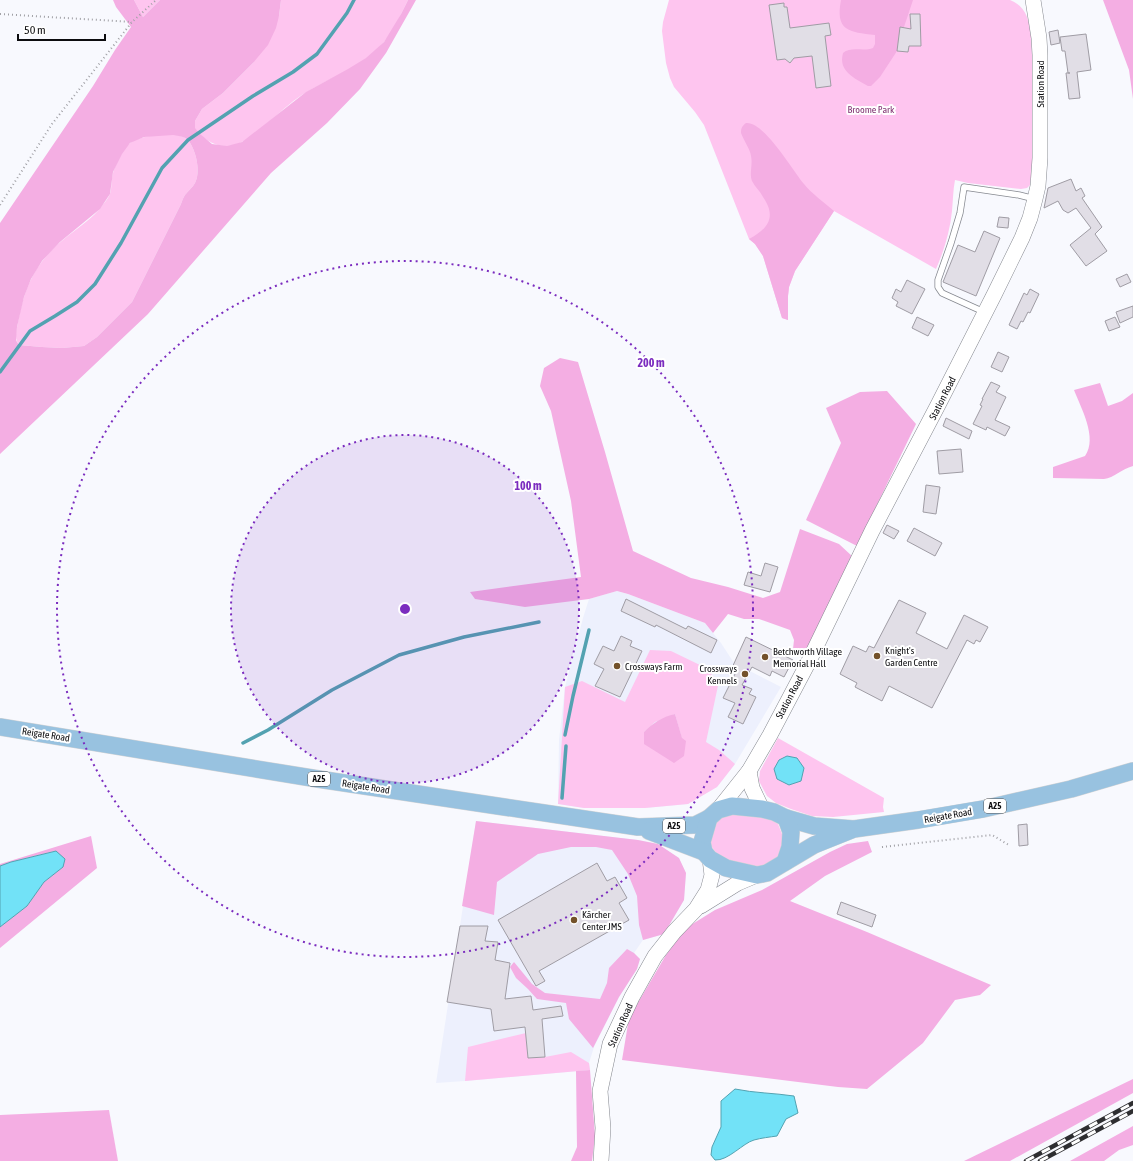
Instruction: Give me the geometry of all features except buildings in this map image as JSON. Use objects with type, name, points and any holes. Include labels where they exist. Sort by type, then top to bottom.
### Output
[{"type":"main road","name":"Reigate Road","points":[[0,727],[638,827],[694,825],[714,814]]},
{"type":"main road","name":"Reigate Road","points":[[786,818],[814,826],[854,829],[982,809],[1071,789],[1133,770]]},
{"type":"main road","points":[[732,806],[762,809],[774,812],[786,818],[791,832],[790,847],[785,862],[767,873],[758,875],[726,868],[707,856],[702,842],[714,814],[732,806]]},
{"type":"main road","name":"Reigate Road","points":[[638,827],[707,856]]},
{"type":"main road","name":"Reigate Road","points":[[785,862],[814,845],[854,829]]},
{"type":"street","name":"Station Road","points":[[714,814],[749,771],[808,663],[872,531],[985,312],[1024,232],[1036,199],[1039,172],[1041,65],[1039,38],[1033,0]]},
{"type":"street","points":[[749,771],[752,788],[762,809]]},
{"type":"street","name":"Station Road","points":[[601,1161],[603,1128],[600,1091],[610,1044],[632,997],[655,956],[674,932],[696,909],[708,890],[712,875],[707,856]]},
{"type":"street","name":"Station Road","points":[[696,909],[738,882],[758,875]]},
{"type":"lane","points":[[985,312],[942,293],[938,287],[938,280],[960,213],[964,187],[1036,199]]},
{"type":"path","points":[[0,205],[52,124],[132,22],[156,0]]},
{"type":"path","points":[[0,14],[132,22]]},
{"type":"path","points":[[882,847],[992,835],[1009,845]]},
{"type":"shaded area","points":[[113,0],[134,0],[143,17],[160,0],[281,0],[276,28],[268,45],[253,63],[223,93],[202,109],[195,121],[195,128],[212,144],[227,146],[242,142],[306,92],[366,58],[384,42],[408,0],[416,0],[386,53],[360,89],[327,123],[271,173],[148,314],[0,454],[0,223],[131,27],[116,7]],"holes":[[[173,135],[181,136],[188,140],[191,144],[197,161],[197,178],[184,197],[132,302],[97,337],[84,346],[62,348],[19,345],[16,340],[17,327],[24,297],[31,279],[42,261],[60,242],[100,209],[110,194],[113,172],[122,154],[130,143],[144,137]]]},
{"type":"shaded area","points":[[841,0],[913,0],[897,51],[880,77],[871,86],[868,86],[848,73],[843,65],[842,59],[843,53],[846,51],[873,48],[875,44],[875,35],[851,31],[842,24],[840,18]]},
{"type":"shaded area","points":[[1103,0],[1133,0],[1133,99],[1129,70]]},
{"type":"shaded area","points":[[746,123],[761,130],[769,138],[807,188],[834,211],[795,271],[789,287],[788,320],[782,318],[763,256],[755,244],[749,239],[765,227],[770,216],[767,204],[751,178],[750,153],[741,133],[742,127]]},
{"type":"shaded area","points":[[560,358],[578,362],[633,551],[691,578],[728,587],[763,598],[780,592],[800,529],[839,544],[853,557],[805,656],[793,649],[794,640],[790,630],[759,619],[744,619],[728,614],[713,633],[705,623],[617,591],[589,599],[525,607],[475,599],[470,592],[581,577],[571,501],[551,411],[540,386],[544,368]]},
{"type":"shaded area","points":[[1100,383],[1108,406],[1122,401],[1133,393],[1133,466],[1104,479],[1053,478],[1053,467],[1085,456],[1089,449],[1090,441],[1087,423],[1074,390]]},
{"type":"shaded area","points":[[887,391],[916,424],[857,546],[806,520],[841,443],[826,408],[860,392]]},
{"type":"shaded area","points":[[617,591],[705,623],[721,643],[734,663],[781,687],[735,764],[717,787],[688,804],[645,808],[584,808],[558,804],[559,740],[565,687],[583,618],[589,599]]},
{"type":"shaded area","points":[[675,714],[682,738],[686,741],[684,756],[674,763],[644,744],[644,732],[658,721]]},
{"type":"shaded area","points":[[476,821],[638,840],[658,844],[679,858],[686,873],[684,900],[664,934],[643,940],[634,953],[640,959],[637,969],[619,997],[594,1047],[589,1063],[590,1070],[436,1083]]},
{"type":"shaded area","points":[[476,821],[638,840],[658,844],[679,858],[686,873],[684,900],[664,934],[643,940],[639,925],[637,896],[628,874],[612,850],[596,847],[571,847],[538,854],[497,882],[494,915],[462,906]]},
{"type":"shaded area","points":[[91,836],[97,868],[0,948],[0,927],[27,906],[44,882],[63,867],[55,851],[0,866],[0,864]]},
{"type":"shaded area","points":[[868,841],[872,852],[825,876],[790,901],[991,985],[980,995],[955,1000],[923,1043],[867,1089],[838,1087],[622,1060],[629,1018],[666,955],[686,928],[715,910],[762,890],[830,852],[847,844]]},
{"type":"shaded area","points":[[627,949],[640,959],[637,969],[619,997],[593,1048],[569,1019],[566,1003],[537,999],[516,978],[510,967],[514,962],[532,984],[545,993],[600,999],[607,983],[609,968]]},
{"type":"shaded area","points":[[590,1070],[595,1136],[592,1161],[571,1161],[577,1147],[576,1071]]},
{"type":"shaded area","points":[[1133,1079],[1133,1093],[1010,1161],[964,1161]]},
{"type":"shaded area","points":[[109,1110],[118,1161],[0,1161],[0,1115]]},
{"type":"shaded area","points":[[1133,1126],[1133,1145],[1119,1150],[1104,1161],[1070,1161]]},
{"type":"green space","points":[[134,0],[160,0],[143,17]]},
{"type":"green space","points":[[281,0],[408,0],[388,37],[367,58],[298,98],[246,140],[228,146],[213,143],[194,128],[195,121],[202,109],[223,93],[253,63],[279,16]]},
{"type":"green space","name":"Broome Park","points":[[669,0],[1013,1],[1026,14],[1030,26],[1031,36],[1032,171],[1030,185],[1027,188],[1021,189],[968,183],[955,180],[950,226],[936,269],[834,211],[795,271],[789,287],[788,320],[782,318],[763,256],[755,244],[749,239],[704,125],[674,87],[670,78],[666,63],[662,31]]},
{"type":"green space","points":[[173,134],[185,138],[191,144],[197,161],[197,178],[184,197],[132,302],[97,337],[84,346],[62,348],[20,345],[16,334],[21,308],[29,284],[41,263],[58,244],[95,214],[106,201],[110,194],[112,176],[116,165],[129,144],[144,137]]},
{"type":"green space","points":[[650,650],[671,651],[702,666],[719,681],[706,742],[719,750],[735,764],[717,787],[688,804],[645,808],[584,808],[558,804],[565,687],[582,681],[625,702]],"holes":[[[675,714],[682,739],[644,744],[644,732],[655,722]]]},
{"type":"green space","points":[[778,738],[884,798],[884,812],[833,817],[812,816],[776,803],[767,796],[759,781],[760,771]]},
{"type":"green space","points":[[727,814],[765,816],[778,824],[784,839],[781,854],[769,865],[758,867],[730,861],[716,853],[709,843],[717,821]]},
{"type":"green space","points":[[526,1033],[528,1058],[545,1057],[571,1052],[589,1063],[590,1070],[465,1081],[468,1047]]},
{"type":"water","points":[[787,756],[797,758],[804,768],[801,781],[789,785],[777,779],[774,769],[779,760]]},
{"type":"water","points":[[56,851],[65,859],[63,867],[44,882],[27,906],[0,927],[0,866]]},
{"type":"water","points":[[735,1089],[794,1096],[798,1113],[786,1119],[777,1136],[754,1140],[725,1158],[715,1160],[711,1155],[712,1147],[721,1127],[721,1101]]},
{"type":"waterway","points":[[0,372],[30,331],[77,302],[95,284],[121,243],[162,168],[188,140],[253,96],[293,72],[317,54],[347,13],[354,0]]},
{"type":"waterway","points":[[243,743],[268,730],[332,690],[399,655],[464,637],[539,622]]},
{"type":"waterway","points":[[565,735],[589,630]]},
{"type":"waterway","points":[[562,798],[566,746]]},
{"type":"railway","points":[[1026,1161],[1133,1103]]},
{"type":"railway","points":[[1040,1161],[1133,1111]]},
{"type":"place","name":"Knight's Garden Centre","points":[[877,656]]},
{"type":"place","name":"Betchworth Village Memorial Hall","points":[[765,657]]},
{"type":"place","name":"Crossways Farm","points":[[617,666]]},
{"type":"place","name":"Crossways Kennels","points":[[745,674]]},
{"type":"place","name":"Kärcher Center JMS","points":[[574,920]]}]
